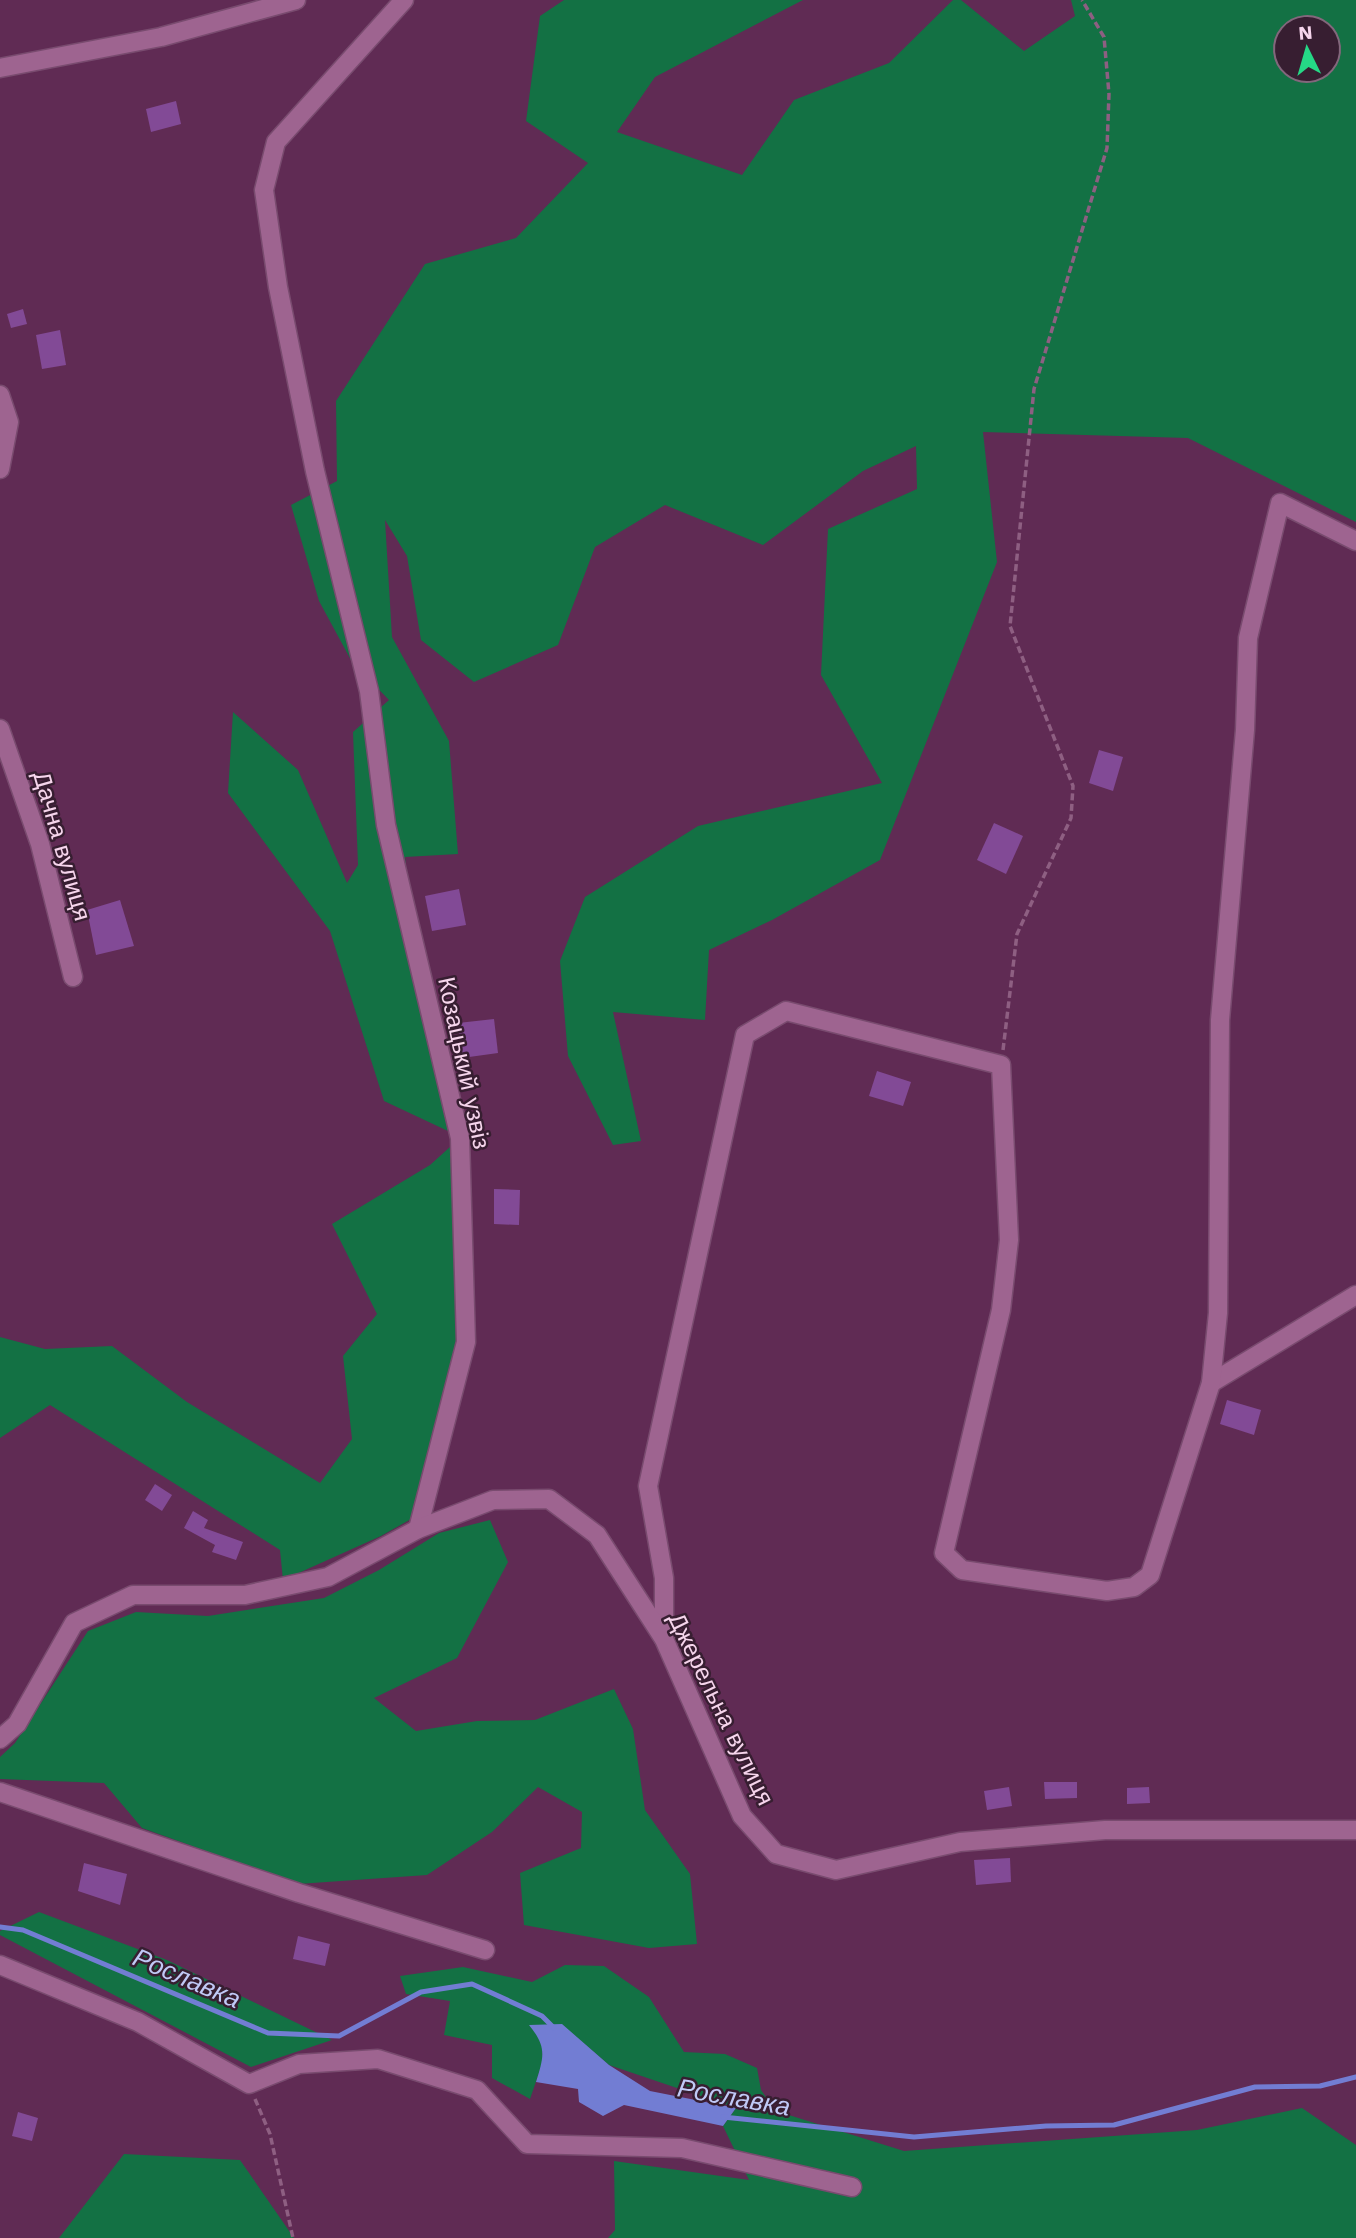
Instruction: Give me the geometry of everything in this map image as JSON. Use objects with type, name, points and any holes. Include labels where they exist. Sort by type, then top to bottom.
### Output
[{"type":"street","points":[[0,68],[161,37],[296,0]]},
{"type":"street","name":"Козацький узвіз","points":[[404,0],[276,142],[264,190],[278,288],[315,471],[369,691],[386,825],[460,1138],[466,1342],[418,1529]]},
{"type":"street","points":[[0,395],[9,422],[0,469]]},
{"type":"street","points":[[664,1639],[664,1578],[648,1486],[745,1035],[786,1011],[1001,1065],[1009,1240],[1004,1287],[944,1553],[962,1570],[1107,1591],[1134,1587],[1150,1575],[1211,1383],[1218,1313],[1220,1020],[1245,730],[1248,638],[1280,503],[1356,541]]},
{"type":"street","name":"Дачна вулиця","points":[[0,729],[40,844],[72,977]]},
{"type":"street","points":[[1211,1383],[1356,1295]]},
{"type":"street","name":"Джерельна вулиця","points":[[0,1739],[17,1724],[74,1623],[133,1595],[244,1595],[328,1577],[418,1529],[493,1500],[549,1499],[597,1535],[664,1639],[742,1816],[776,1854],[836,1870],[960,1842],[1105,1830],[1356,1830]]},
{"type":"street","points":[[0,1792],[299,1893],[485,1950]]},
{"type":"street","points":[[0,1965],[138,2022],[249,2084],[299,2064],[378,2059],[477,2090],[527,2144],[682,2148],[852,2187]]},
{"type":"path","points":[[1001,1065],[1017,934],[1071,818],[1073,786],[1010,626],[1034,388],[1107,148],[1108,94],[1104,37],[1082,0]]},
{"type":"path","points":[[249,2084],[270,2134],[293,2238]]},
{"type":"green space","points":[[564,0],[803,0],[655,77],[617,132],[742,175],[794,100],[889,63],[953,0],[961,0],[1024,51],[1075,16],[1071,0],[1356,0],[1356,522],[1188,438],[983,432],[997,562],[880,860],[772,920],[709,950],[705,1020],[613,1012],[641,1141],[613,1145],[568,1056],[560,961],[585,897],[698,826],[882,783],[821,675],[828,529],[917,489],[916,446],[863,471],[763,545],[665,505],[595,547],[558,645],[474,682],[421,640],[407,556],[385,520],[392,637],[449,741],[458,854],[405,857],[420,1003],[448,1131],[384,1101],[330,931],[228,793],[233,712],[298,770],[347,883],[358,865],[353,732],[389,700],[352,662],[319,601],[291,505],[337,481],[336,401],[425,264],[516,238],[588,163],[526,121],[540,16]]},
{"type":"green space","points":[[460,1138],[466,1342],[420,1514],[381,1536],[283,1580],[280,1550],[50,1405],[0,1438],[0,1337],[45,1349],[112,1346],[187,1402],[320,1483],[352,1439],[343,1356],[377,1314],[332,1224],[430,1165]]},
{"type":"green space","points":[[490,1520],[508,1562],[457,1658],[374,1698],[416,1731],[477,1721],[535,1720],[614,1689],[633,1729],[645,1810],[690,1874],[697,1944],[649,1948],[524,1925],[520,1873],[581,1848],[582,1812],[538,1787],[492,1832],[427,1875],[298,1884],[142,1828],[104,1783],[0,1779],[0,1757],[15,1743],[88,1631],[136,1612],[208,1616],[324,1598],[379,1570],[439,1533]]},
{"type":"green space","points":[[39,1912],[167,1960],[332,2040],[251,2067],[0,1935],[0,1931]]},
{"type":"green space","points":[[565,1965],[604,1966],[649,1997],[684,2052],[725,2054],[757,2068],[761,2090],[776,2111],[904,2151],[1197,2130],[1302,2108],[1356,2145],[1356,2238],[608,2238],[615,2230],[614,2161],[749,2180],[723,2126],[736,2108],[609,2065],[561,2024],[542,2042],[543,2061],[530,2099],[492,2078],[492,2045],[444,2035],[450,2001],[406,1994],[400,1976],[463,1967],[532,1982]]},
{"type":"green space","points":[[124,2154],[240,2160],[294,2238],[59,2238]]},
{"type":"water","points":[[562,2024],[609,2065],[650,2091],[736,2108],[723,2126],[624,2105],[603,2116],[579,2102],[578,2089],[536,2082],[542,2052],[539,2040],[529,2025]]},
{"type":"building","points":[[176,101],[181,124],[151,132],[146,109]]},
{"type":"building","points":[[23,309],[27,324],[11,328],[7,314]]},
{"type":"building","points":[[60,330],[66,365],[42,369],[36,335]]},
{"type":"building","points":[[1099,750],[1123,757],[1113,791],[1089,783]]},
{"type":"building","points":[[994,823],[1023,836],[1006,874],[977,860]]},
{"type":"building","points":[[459,889],[466,925],[432,931],[425,896]]},
{"type":"building","points":[[120,900],[134,946],[96,955],[87,910]]},
{"type":"building","points":[[494,1019],[498,1053],[462,1058],[458,1023]]},
{"type":"building","points":[[877,1071],[911,1082],[903,1106],[869,1096]]},
{"type":"building","points":[[494,1189],[520,1190],[519,1225],[494,1224]]},
{"type":"building","points":[[1227,1400],[1261,1410],[1254,1435],[1220,1424]]},
{"type":"building","points":[[155,1484],[172,1495],[162,1511],[145,1500]]},
{"type":"building","points":[[193,1511],[208,1520],[204,1528],[243,1542],[236,1560],[212,1552],[215,1545],[184,1528]]},
{"type":"building","points":[[1044,1782],[1077,1782],[1077,1798],[1045,1799]]},
{"type":"building","points":[[1009,1787],[1012,1806],[987,1810],[984,1791]]},
{"type":"building","points":[[1149,1787],[1150,1803],[1127,1804],[1127,1788]]},
{"type":"building","points":[[1010,1858],[1011,1882],[976,1885],[974,1860]]},
{"type":"building","points":[[84,1863],[127,1874],[120,1905],[78,1891]]},
{"type":"building","points":[[298,1936],[330,1944],[325,1966],[293,1959]]},
{"type":"building","points":[[18,2112],[38,2118],[32,2141],[12,2136]]},
{"type":"waterway","name":"Рославка","points":[[0,1927],[23,1930],[268,2033],[339,2036],[421,1992],[472,1984],[542,2016],[554,2028]]},
{"type":"waterway","name":"Рославка","points":[[723,2117],[914,2137],[1046,2126],[1114,2125],[1255,2087],[1320,2086],[1356,2077]]}]
